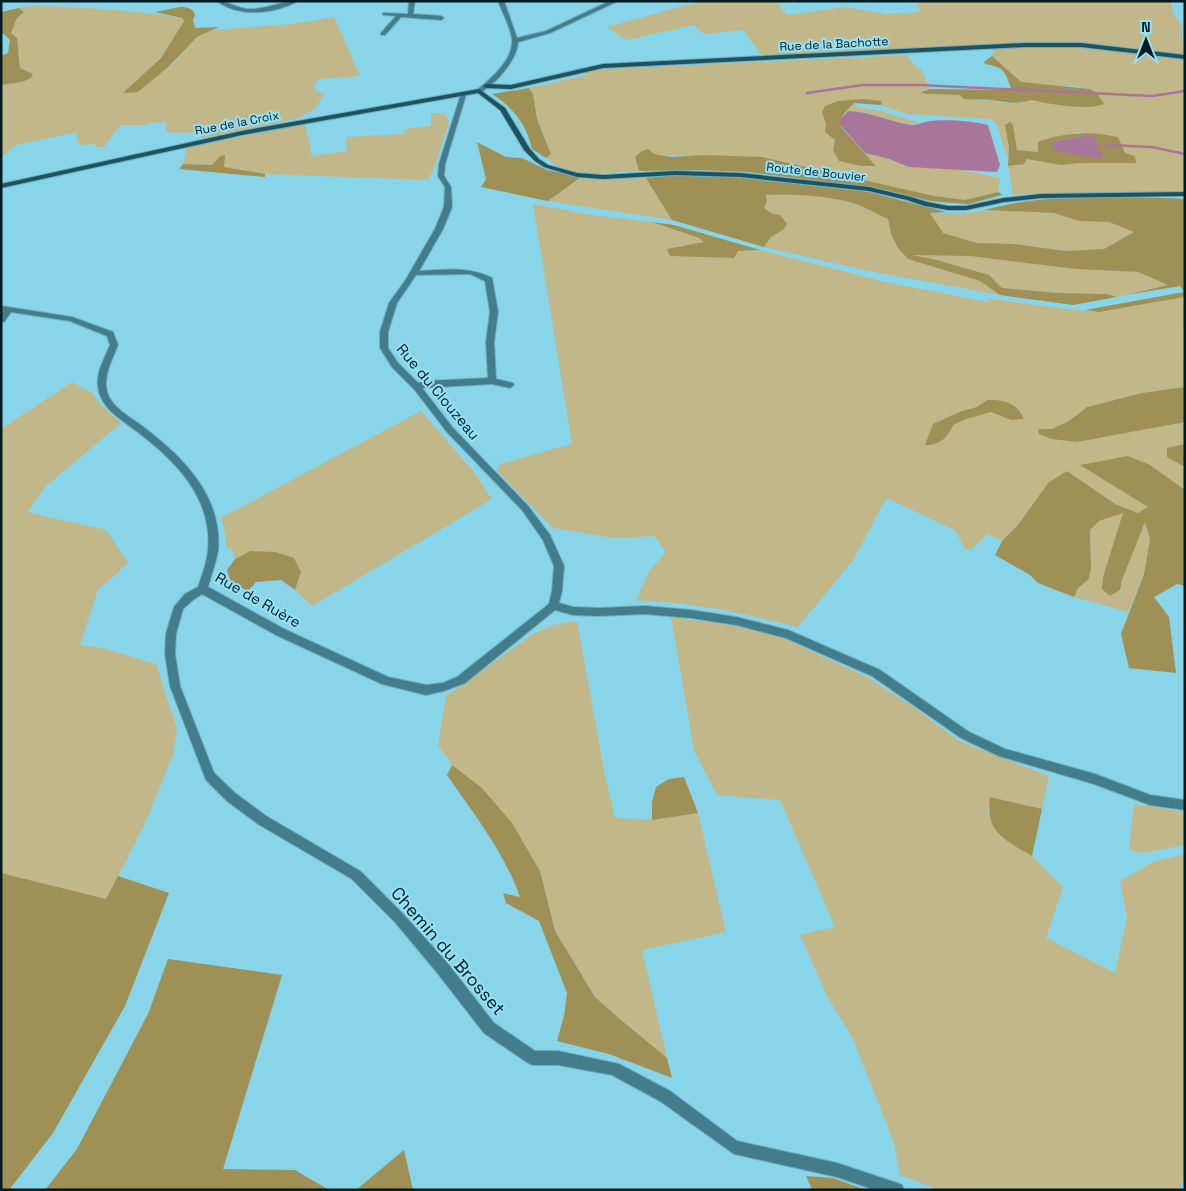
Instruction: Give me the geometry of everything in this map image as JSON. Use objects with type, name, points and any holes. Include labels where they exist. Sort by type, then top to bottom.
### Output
[{"type":"street","points":[[220,1],[239,10],[259,10],[279,7],[295,1]]},
{"type":"street","points":[[410,17],[412,1]]},
{"type":"street","points":[[479,91],[486,86],[511,56],[515,46],[501,1]]},
{"type":"street","points":[[514,41],[548,32],[615,1]]},
{"type":"street","points":[[385,14],[441,18]]},
{"type":"street","points":[[383,34],[398,16]]},
{"type":"street","name":"Rue de la Bachotte","points":[[486,86],[505,88],[576,71],[612,66],[1024,45],[1081,46],[1185,57]]},
{"type":"street","name":"Rue de la Croix","points":[[1,186],[242,133],[479,91]]},
{"type":"street","name":"Route de Bouvier","points":[[479,91],[503,109],[527,150],[537,160],[546,166],[577,175],[740,174],[869,189],[948,208],[966,208],[1004,200],[1041,196],[1185,194]]},
{"type":"street","name":"Rue du Clouzeau","points":[[463,95],[442,164],[441,176],[448,187],[448,207],[439,229],[393,303],[384,332],[384,348],[395,365],[417,387],[450,430],[525,508],[547,538],[559,566],[554,606]]},
{"type":"street","points":[[413,273],[470,272],[490,280],[494,312],[490,342],[492,381]]},
{"type":"street","points":[[1,320],[5,310]]},
{"type":"street","name":"Rue de Ruère","points":[[5,310],[72,319],[110,334],[114,345],[102,372],[101,381],[106,400],[116,411],[172,454],[183,466],[211,515],[213,550],[202,589],[280,632],[386,681],[408,688],[426,690],[444,688],[462,680],[554,606]]},
{"type":"street","points":[[417,387],[425,384],[492,381],[510,385]]},
{"type":"street","name":"Chemin du Brosset","points":[[202,589],[189,596],[179,607],[171,634],[170,654],[175,686],[210,776],[231,797],[262,820],[356,875],[398,917],[440,965],[489,1028],[533,1058],[558,1058],[614,1070],[665,1096],[734,1147],[837,1170],[897,1190]]},
{"type":"street","points":[[554,606],[572,611],[645,610],[691,614],[736,621],[788,634],[876,673],[965,735],[1003,753],[1095,779],[1150,800],[1185,805]]},
{"type":"shaded area","points":[[701,1],[794,1],[777,4],[787,15],[844,7],[886,14],[920,12],[917,3],[924,1],[1171,1],[1173,13],[1181,24],[1184,54],[1086,44],[1030,42],[762,56],[743,30],[704,34],[694,25],[626,40],[607,27]]},
{"type":"shaded area","points":[[35,6],[109,9],[182,18],[184,21],[172,42],[150,69],[124,93],[163,71],[193,41],[213,30],[292,24],[334,17],[360,76],[318,79],[314,87],[316,91],[324,94],[315,109],[300,118],[202,138],[197,133],[166,132],[166,122],[145,125],[120,125],[104,147],[96,147],[96,144],[81,145],[76,139],[78,132],[16,145],[1,157],[1,85],[22,82],[33,74],[20,68],[20,56],[11,33],[17,18],[24,12],[19,8]]},
{"type":"shaded area","points":[[180,7],[193,11],[195,15],[193,20],[195,28],[219,27],[197,37],[168,67],[138,92],[123,93],[161,58],[184,21],[182,18],[155,12]]},
{"type":"shaded area","points":[[19,8],[24,12],[17,18],[11,33],[17,38],[20,68],[33,74],[31,78],[22,82],[1,85],[1,56],[8,53],[10,40],[4,34],[1,34],[1,12]]},
{"type":"shaded area","points":[[1022,47],[1082,48],[1185,59],[1185,192],[1011,195],[1012,186],[1008,166],[1024,164],[1027,159],[1061,165],[1136,163],[1125,153],[1080,132],[1043,140],[1039,152],[1017,150],[1013,129],[1005,125],[1009,148],[1008,160],[996,123],[990,119],[907,114],[881,105],[882,101],[838,101],[833,150],[876,166],[865,153],[889,159],[909,167],[952,168],[1000,178],[998,192],[965,200],[934,196],[762,157],[639,155],[635,157],[639,171],[578,172],[555,165],[546,158],[551,153],[537,119],[533,94],[529,88],[605,69],[907,55],[915,67],[921,69],[930,89],[922,91],[925,94],[960,95],[980,101],[991,100],[1004,103],[1022,103],[1031,100],[1078,107],[1103,103],[1096,94],[1077,86],[1042,86],[1021,82],[992,56],[995,49]]},
{"type":"shaded area","points":[[992,56],[1021,82],[1090,89],[1096,92],[1104,104],[1078,107],[1031,100],[1012,103],[964,99],[960,95],[925,94],[921,92],[930,89],[1012,90],[1001,69],[985,64],[984,62]]},
{"type":"shaded area","points":[[529,88],[533,94],[537,119],[551,154],[546,158],[532,149],[523,124],[513,111],[492,94]]},
{"type":"shaded area","points":[[863,99],[882,101],[881,105],[854,103],[843,115],[841,127],[876,166],[862,166],[839,161],[833,150],[835,140],[825,132],[826,124],[822,112],[825,106],[838,101]]},
{"type":"shaded area","points":[[854,103],[857,108],[874,109],[924,124],[901,123],[864,112],[848,111]]},
{"type":"shaded area","points":[[848,111],[856,111],[912,125],[943,120],[967,121],[988,125],[1000,165],[997,172],[909,167],[889,159],[865,153],[841,126],[840,120]]},
{"type":"shaded area","points":[[431,113],[444,113],[449,122],[434,168],[428,180],[265,174],[224,167],[224,156],[220,156],[212,165],[183,164],[187,147],[305,124],[312,156],[347,151],[346,137],[405,134],[404,129],[431,126]]},
{"type":"shaded area","points":[[1010,122],[1013,125],[1017,150],[1038,152],[1038,142],[1043,140],[1062,135],[1090,133],[1118,137],[1125,153],[1135,156],[1136,163],[1061,165],[1027,159],[1024,164],[1008,166],[1009,148],[1005,125]],"holes":[[[1083,136],[1103,159],[1050,142]]]},
{"type":"shaded area","points":[[1092,136],[1096,139],[1103,159],[1056,151],[1050,142]]},
{"type":"shaded area","points":[[477,142],[506,157],[522,158],[547,170],[581,177],[548,201],[481,187],[486,179]]},
{"type":"shaded area","points":[[648,149],[654,154],[672,157],[703,155],[762,157],[934,196],[965,200],[998,192],[1002,195],[969,204],[952,203],[931,201],[877,188],[749,172],[695,170],[639,171],[635,157]]},
{"type":"shaded area","points":[[225,155],[224,167],[265,174],[265,177],[179,169],[183,164],[212,165],[220,156]]},
{"type":"shaded area","points":[[674,175],[736,177],[869,192],[946,212],[930,213],[943,233],[977,243],[1015,244],[1065,251],[1104,249],[1134,232],[1109,222],[1079,221],[1054,213],[985,210],[1032,201],[1084,197],[1185,199],[1185,297],[1099,312],[1085,310],[1184,292],[1180,286],[1126,295],[1168,285],[1138,272],[1076,269],[970,256],[912,255],[989,275],[1002,288],[1059,293],[1107,294],[1117,297],[1073,305],[1000,295],[980,281],[908,259],[898,248],[891,234],[888,219],[856,204],[823,197],[766,195],[767,201],[764,208],[771,213],[780,215],[787,224],[784,229],[771,237],[764,247],[672,220],[646,178]]},
{"type":"shaded area","points":[[581,177],[600,180],[646,178],[672,220],[548,201]]},
{"type":"shaded area","points":[[766,195],[823,197],[860,206],[888,219],[891,234],[898,248],[908,259],[980,281],[1000,295],[869,271],[764,247],[771,237],[784,229],[780,215],[771,213],[763,208],[767,201]]},
{"type":"shaded area","points":[[533,204],[591,215],[652,222],[699,238],[705,243],[667,249],[670,256],[693,256],[760,250],[890,283],[993,303],[984,298],[1099,312],[1185,297],[1183,343],[1185,387],[1142,393],[1087,407],[1069,421],[1052,429],[1038,429],[1039,434],[1077,442],[1185,422],[1185,444],[1167,448],[1167,457],[1185,467],[1185,490],[1150,465],[1081,465],[1149,507],[1138,513],[1115,504],[1067,471],[1034,502],[1018,525],[1002,541],[987,534],[971,550],[965,549],[955,530],[886,498],[854,559],[798,627],[726,610],[636,600],[650,570],[666,552],[654,536],[613,538],[553,528],[497,471],[500,464],[572,444]]},
{"type":"shaded area","points":[[985,210],[1054,213],[1079,221],[1109,222],[1134,232],[1104,249],[1065,251],[1015,244],[977,243],[943,233],[929,213],[966,213]]},
{"type":"shaded area","points":[[652,222],[674,225],[760,250],[738,251],[734,258],[670,256],[667,249],[704,242],[699,238]]},
{"type":"shaded area","points":[[919,254],[970,256],[1076,269],[1138,272],[1169,285],[1117,297],[1107,294],[1059,293],[1002,288],[989,275],[937,260],[910,256]]},
{"type":"shaded area","points":[[72,382],[92,393],[102,406],[121,423],[46,486],[27,512],[106,530],[128,563],[98,590],[80,645],[103,648],[156,664],[177,729],[173,755],[146,821],[107,899],[1,873],[1,429]]},
{"type":"shaded area","points":[[1185,387],[1185,422],[1077,442],[1052,439],[1039,434],[1038,429],[1052,429],[1069,421],[1087,407],[1142,393]]},
{"type":"shaded area","points":[[987,400],[1009,403],[1021,413],[1024,419],[1011,420],[991,412],[953,425],[948,434],[938,443],[925,445],[933,424],[962,411],[977,407]]},
{"type":"shaded area","points":[[421,411],[474,472],[492,499],[312,606],[295,590],[301,572],[276,552],[250,551],[235,559],[233,550],[226,547],[226,536],[221,518]]},
{"type":"shaded area","points":[[1185,444],[1185,467],[1167,457],[1167,448]]},
{"type":"shaded area","points":[[1128,456],[1150,465],[1185,490],[1185,586],[1177,584],[1154,597],[1169,617],[1176,673],[1129,668],[1121,634],[1144,574],[1150,539],[1145,522],[1122,580],[1120,590],[1110,596],[1102,589],[1103,577],[1123,513],[1099,521],[1090,530],[1091,569],[1089,579],[1078,588],[1074,597],[1038,583],[1030,575],[995,555],[1002,541],[1018,525],[1048,483],[1067,471],[1115,504],[1138,513],[1148,507],[1080,465]]},
{"type":"shaded area","points":[[1123,513],[1115,541],[1120,590],[1122,580],[1145,521],[1150,539],[1144,574],[1128,612],[1074,597],[1078,588],[1089,579],[1091,569],[1090,530],[1099,521]]},
{"type":"shaded area","points":[[250,551],[276,552],[294,558],[301,572],[295,590],[281,580],[256,582],[248,591],[231,582],[227,570],[235,559]]},
{"type":"shaded area","points":[[671,617],[729,625],[780,637],[865,676],[915,708],[959,741],[1049,776],[1042,809],[990,797],[988,812],[999,836],[1032,856],[1063,887],[1046,938],[1115,973],[1127,917],[1120,881],[1153,862],[1185,854],[1185,1178],[1179,1190],[940,1190],[900,1175],[894,1143],[853,1039],[827,996],[800,935],[835,927],[780,800],[717,795],[694,750]]},
{"type":"shaded area","points":[[577,621],[605,776],[615,818],[652,820],[698,813],[726,932],[642,950],[667,1058],[595,997],[555,931],[540,871],[482,788],[452,765],[438,745],[446,696],[536,632],[554,625]]},
{"type":"shaded area","points":[[452,765],[482,788],[512,823],[540,871],[555,931],[595,997],[667,1058],[672,1078],[609,1054],[557,1041],[564,1016],[567,993],[539,921],[506,903],[503,893],[520,897],[506,864],[478,819],[447,775]]},
{"type":"shaded area","points":[[684,777],[698,813],[652,820],[652,802],[656,787],[669,779]]},
{"type":"shaded area","points":[[990,797],[1042,809],[1032,856],[1006,840],[994,827],[989,809]]},
{"type":"shaded area","points":[[1134,804],[1185,812],[1185,845],[1142,853],[1129,850]]},
{"type":"shaded area","points":[[1,873],[106,899],[118,876],[169,893],[125,1006],[53,1133],[9,1190],[1,1190]]},
{"type":"shaded area","points":[[168,959],[282,975],[223,1169],[295,1170],[329,1190],[45,1190],[77,1149],[148,1014]]},
{"type":"shaded area","points":[[404,1150],[413,1190],[356,1190]]},
{"type":"shaded area","points":[[806,1176],[833,1178],[866,1190],[812,1190]]},
{"type":"waterway","points":[[807,93],[863,85],[920,85],[1152,96],[1185,91]]},
{"type":"waterway","points":[[1107,145],[1152,147],[1185,154]]}]
